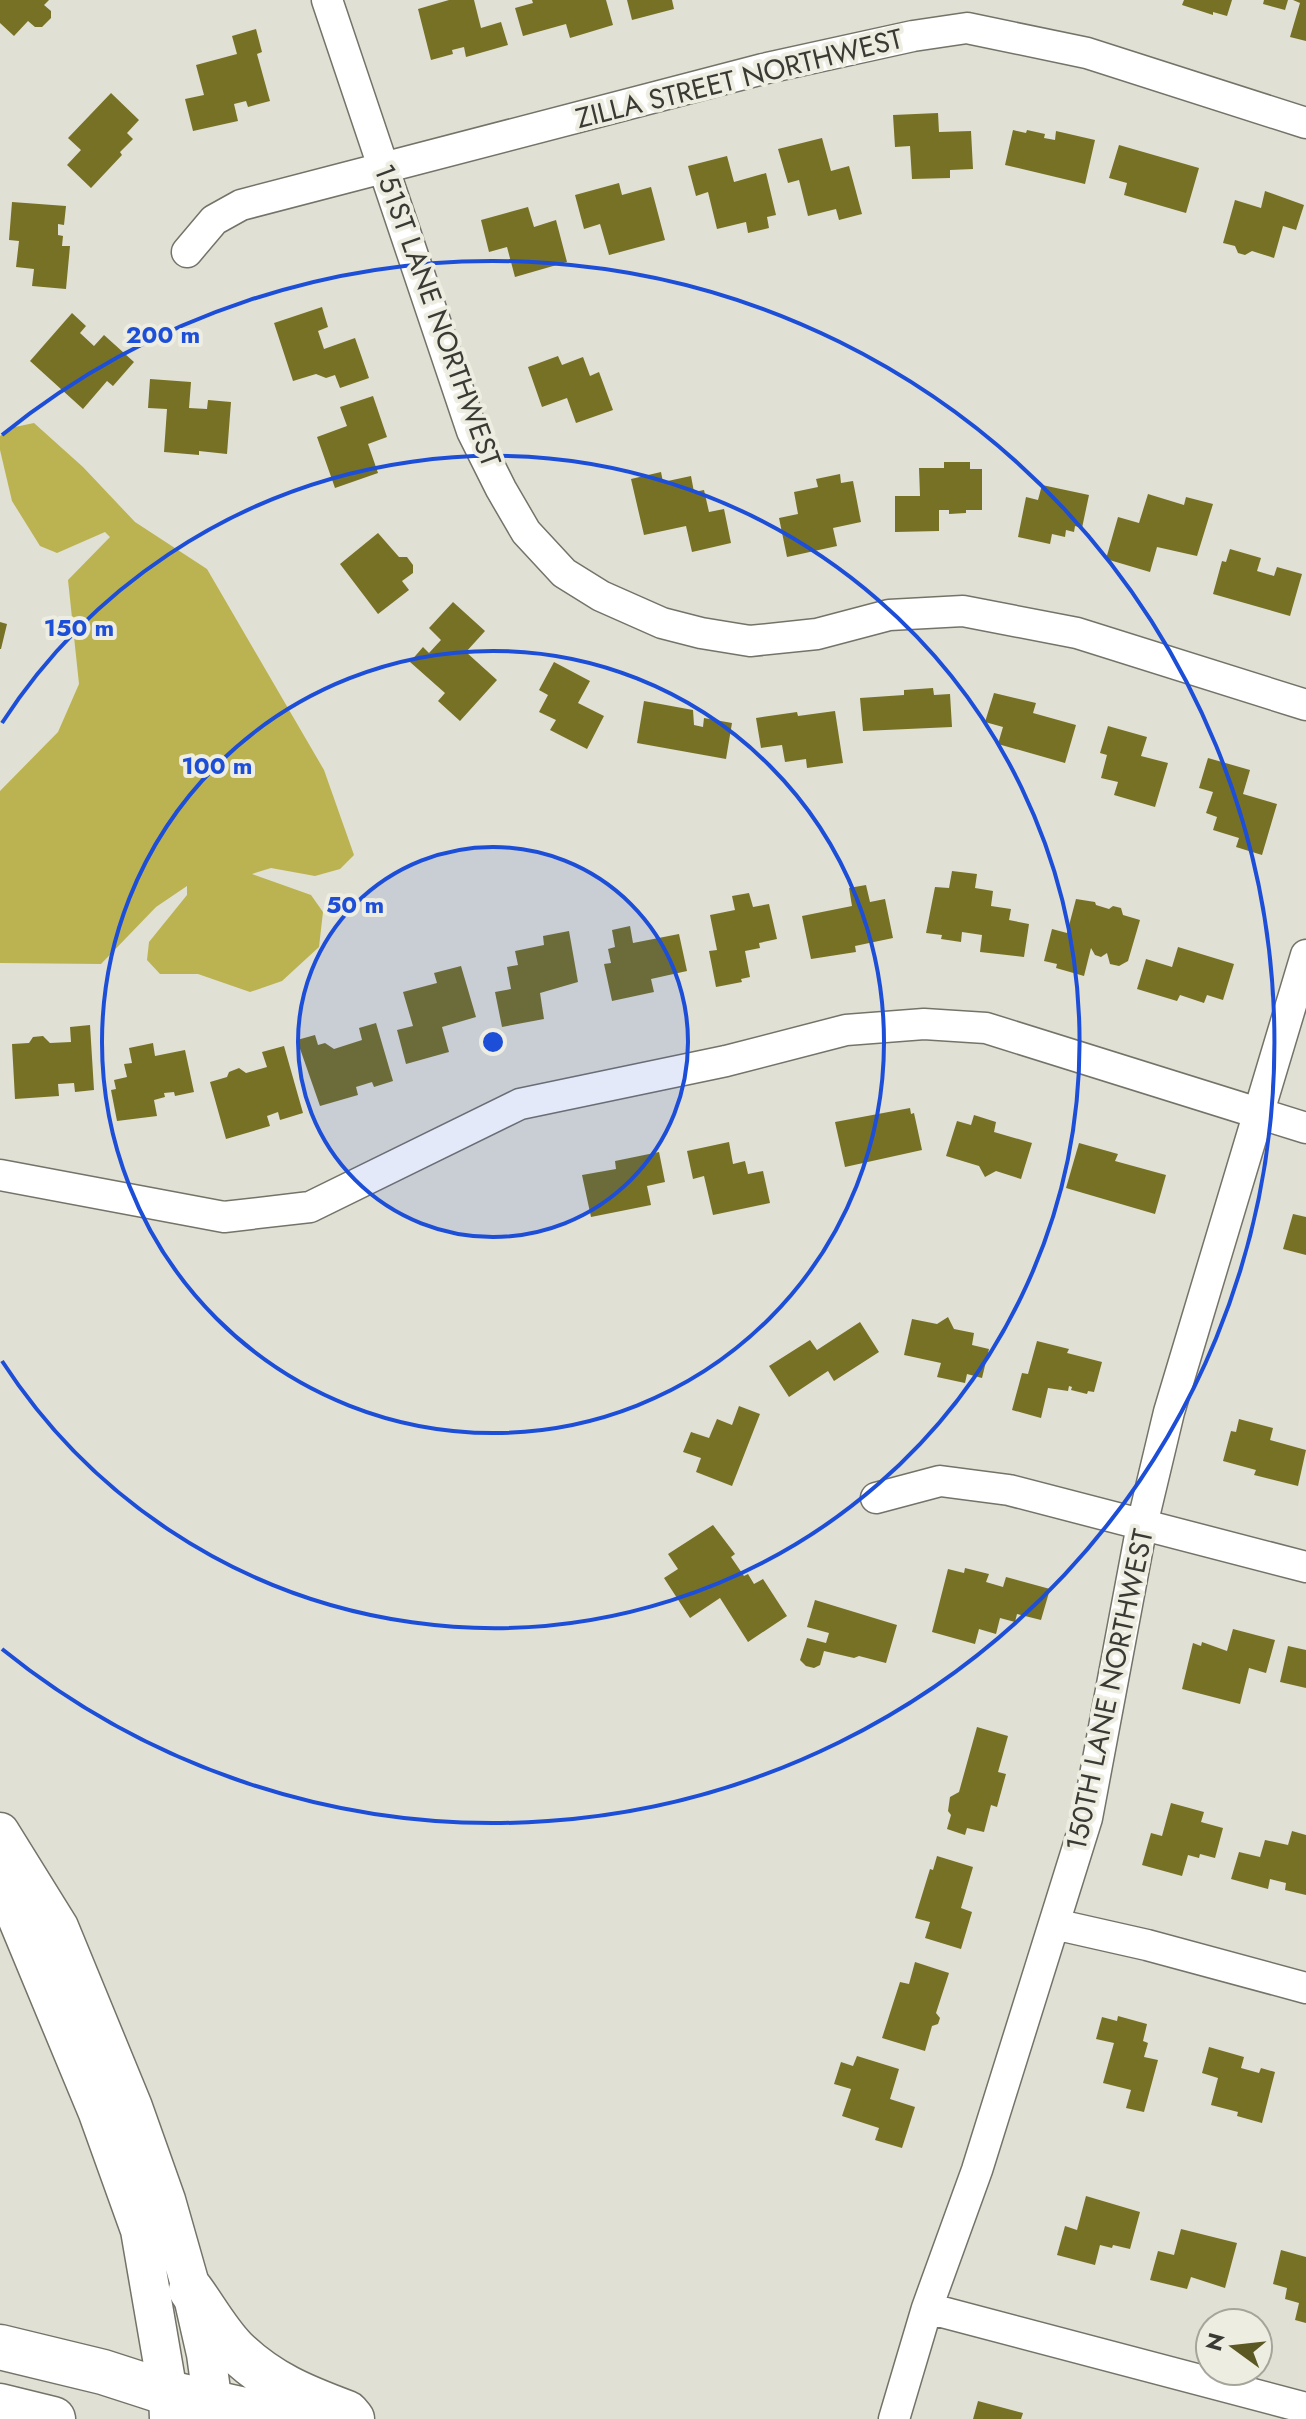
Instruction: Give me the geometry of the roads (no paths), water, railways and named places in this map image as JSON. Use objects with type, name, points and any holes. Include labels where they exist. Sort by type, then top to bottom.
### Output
[{"type":"main road","points":[[191,2290],[234,2349],[258,2371],[294,2393],[347,2413],[352,2419]]},
{"type":"main road","points":[[0,2347],[103,2372],[168,2406],[285,2419]]},
{"type":"main road","points":[[0,2406],[53,2419]]},
{"type":"street","name":"151ST LANE NORTHWEST","points":[[327,0],[472,431],[526,532],[564,573],[601,596],[662,623],[701,633],[750,641],[817,634],[889,615],[963,611],[1077,633],[1306,705]]},
{"type":"street","name":"ZILLA STREET NORTHWEST","points":[[187,252],[214,220],[241,205],[763,69],[913,36],[967,28],[1087,53],[1306,123]]},
{"type":"street","name":"150TH LANE NORTHWEST","points":[[894,2419],[927,2308],[977,2170],[1087,1818],[1142,1525],[1169,1412],[1306,955]]},
{"type":"street","points":[[0,1175],[224,1217],[310,1207],[520,1104],[726,1061],[846,1030],[924,1024],[986,1028],[1306,1128]]},
{"type":"street","points":[[876,1498],[940,1481],[1009,1490],[1306,1567]]},
{"type":"street","points":[[0,1832],[59,1927],[96,2012],[166,2200],[191,2290],[215,2412]]},
{"type":"street","points":[[0,1877],[98,2113],[140,2230],[168,2406]]},
{"type":"street","points":[[1054,1924],[1147,1945],[1306,1988]]},
{"type":"street","points":[[927,2308],[1306,2408]]}]
